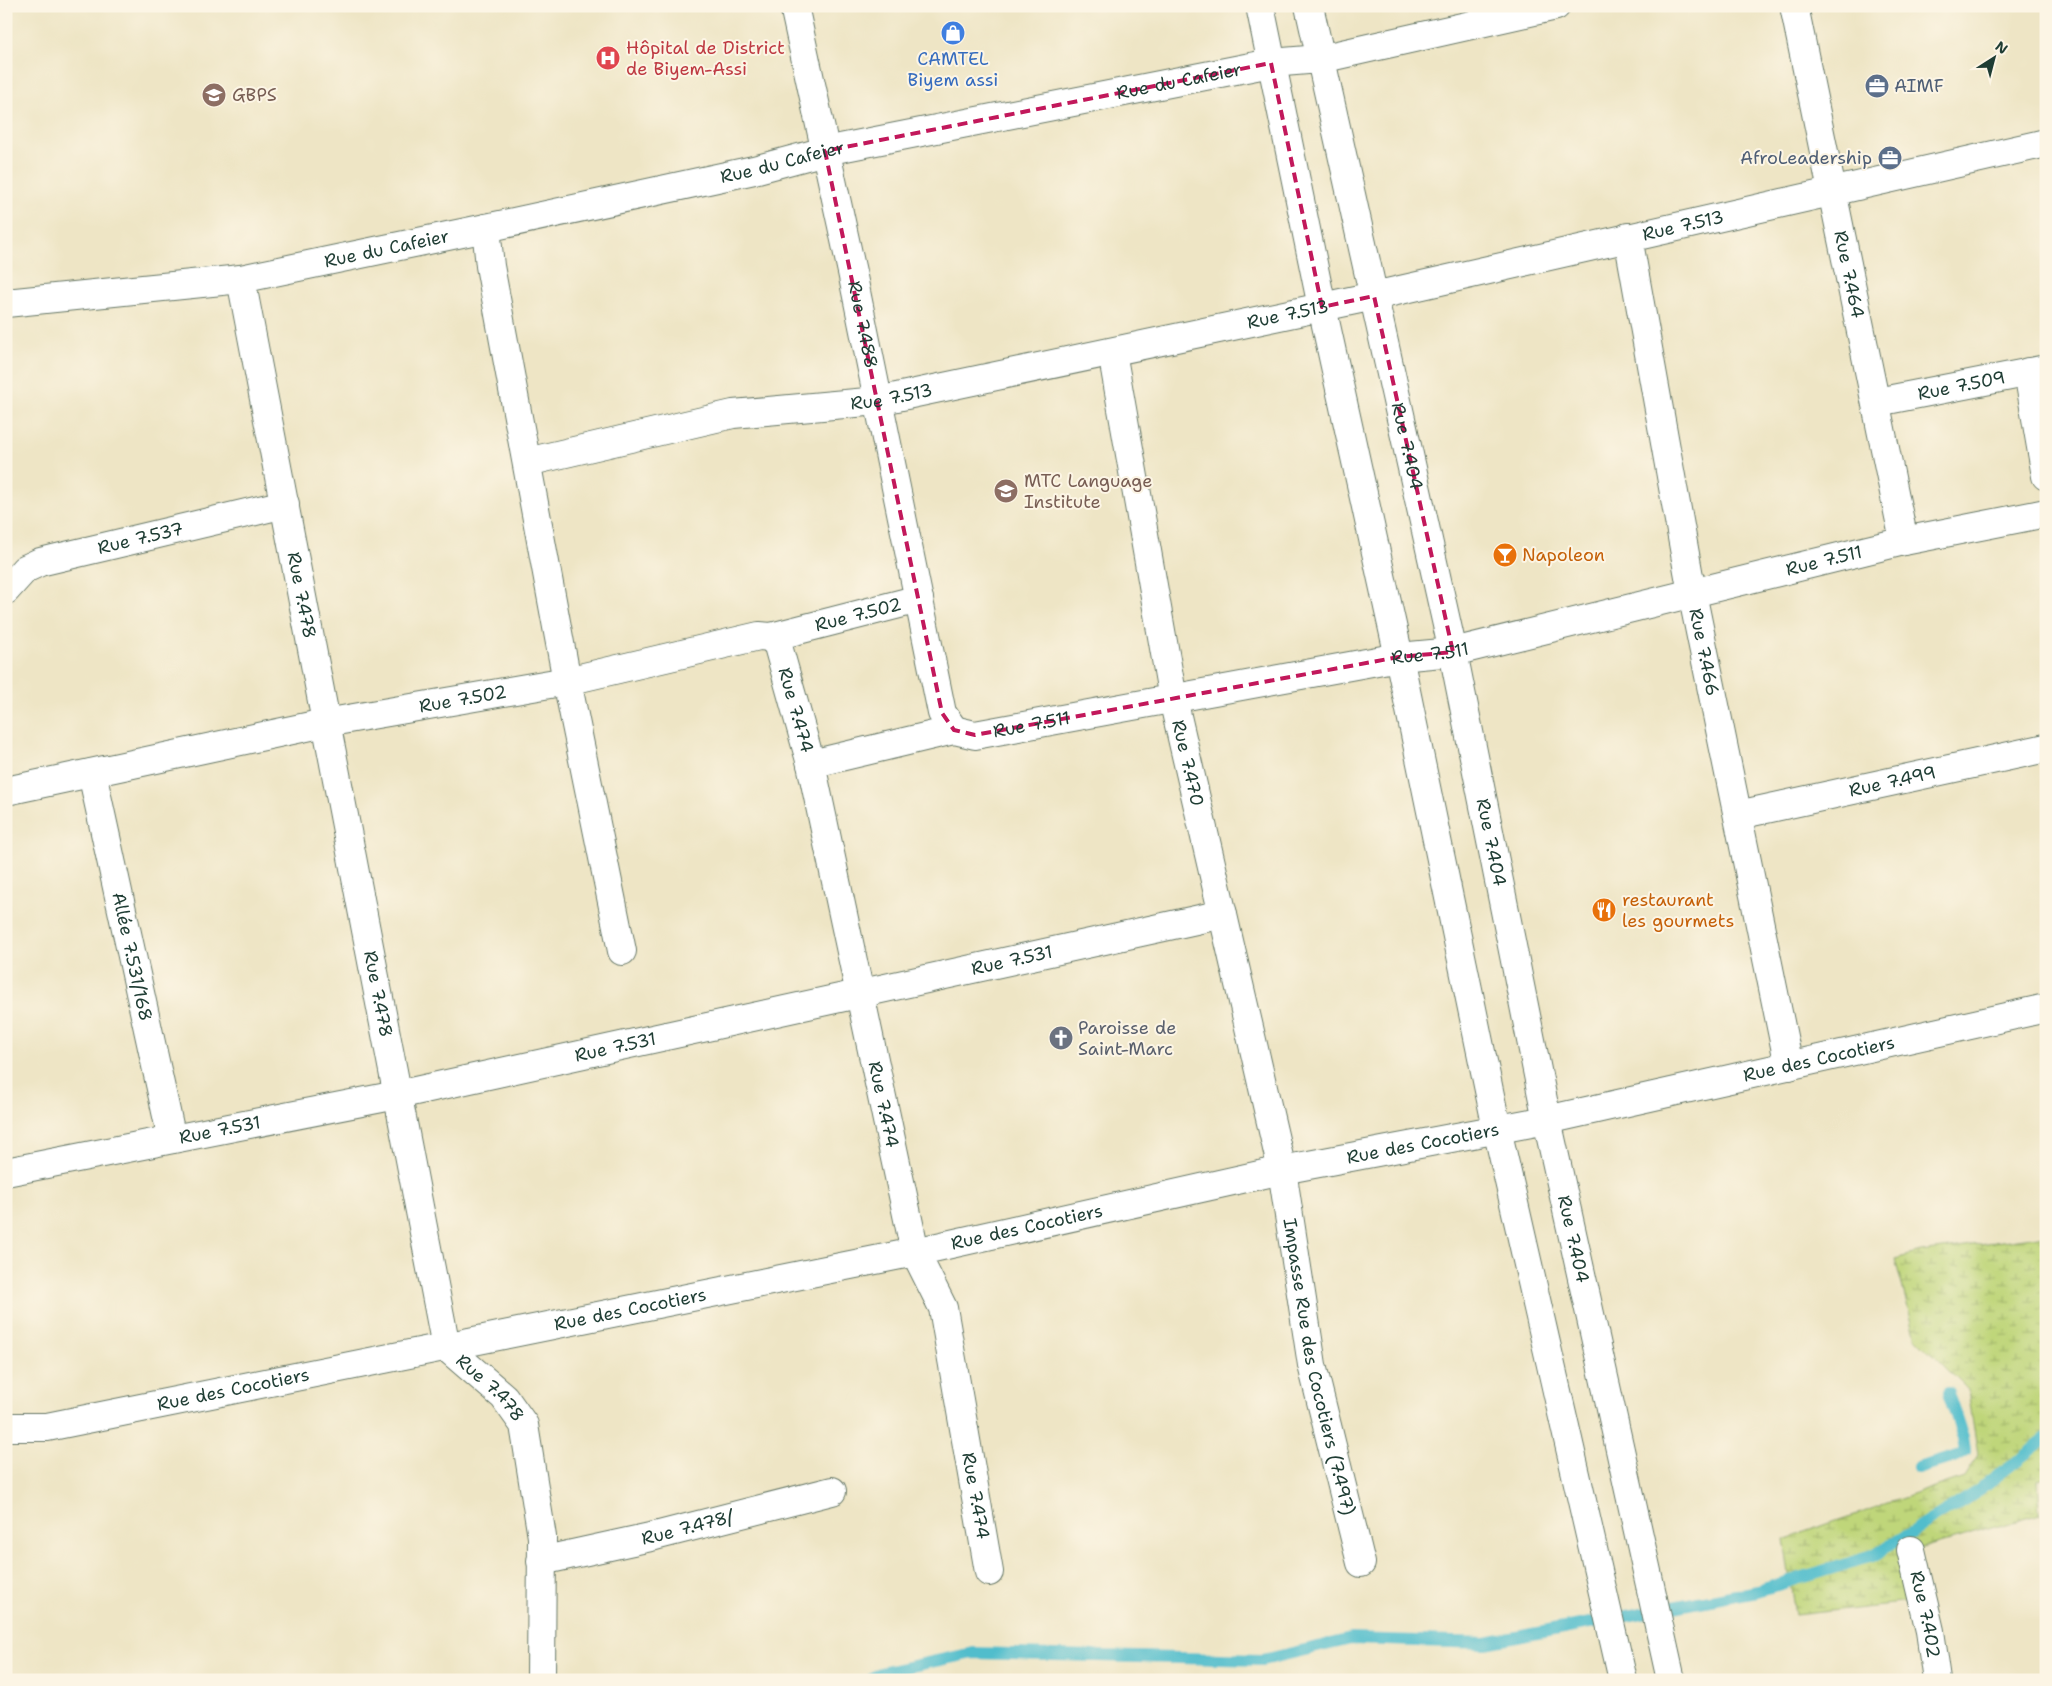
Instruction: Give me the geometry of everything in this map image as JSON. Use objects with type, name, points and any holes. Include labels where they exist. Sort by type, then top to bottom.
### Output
[{"type":"street","name":"Rue 7.488","points":[[794,6],[942,713],[954,730]]},
{"type":"street","points":[[1260,6],[1322,306],[1400,657],[1497,1128],[1623,1680]]},
{"type":"street","name":"Rue 7.404","points":[[1310,6],[1320,59],[1453,652],[1547,1120],[1671,1680]]},
{"type":"street","name":"Rue du Cafeier","points":[[6,303],[241,278],[486,228],[754,170],[825,152],[1271,63],[1320,59],[1556,6]]},
{"type":"street","name":"Rue 7.464","points":[[1794,6],[1904,541]]},
{"type":"street","name":"Rue 7.513","points":[[527,462],[732,414],[878,401],[1112,352],[1374,296],[2046,143]]},
{"type":"street","points":[[486,228],[490,266],[568,681],[622,951]]},
{"type":"street","name":"Rue 7.466","points":[[1628,237],[1692,593],[1789,1066]]},
{"type":"street","name":"Rue 7.478","points":[[241,278],[446,1347],[504,1397],[524,1425],[542,1537],[541,1680]]},
{"type":"street","name":"Rue 7.470","points":[[1112,352],[1173,699],[1282,1170]]},
{"type":"street","points":[[2037,371],[2046,476]]},
{"type":"street","name":"Rue 7.509","points":[[1876,402],[2037,371]]},
{"type":"street","name":"Rue 7.537","points":[[6,590],[25,569],[40,562],[284,504]]},
{"type":"street","name":"Rue 7.511","points":[[811,764],[954,730],[975,735],[1400,657],[1453,652],[1904,541],[2046,513]]},
{"type":"street","name":"Rue 7.502","points":[[6,791],[325,723],[568,681],[758,636],[771,637],[918,599]]},
{"type":"street","name":"Rue 7.474","points":[[771,637],[778,646],[811,764],[915,1252],[943,1308],[989,1572]]},
{"type":"street","name":"Rue 7.499","points":[[1738,815],[2046,748]]},
{"type":"street","name":"Allée 7.531/168","points":[[92,773],[172,1139]]},
{"type":"street","name":"Rue 7.531","points":[[6,1172],[397,1095],[1223,914]]},
{"type":"street","name":"Rue des Cocotiers","points":[[6,1427],[47,1427],[915,1252],[1282,1170],[1547,1120],[2046,1008]]},
{"type":"street","name":"Impasse Rue des Cocotiers (7.497)","points":[[1282,1170],[1312,1365],[1361,1563]]},
{"type":"street","name":"Rue 7.478/","points":[[541,1561],[655,1536],[832,1491]]},
{"type":"street","name":"Rue 7.402","points":[[1911,1550],[1930,1631],[1937,1680]]},
{"type":"highlighted area","points":[[1271,63],[1322,307],[1374,296],[1453,652],[1399,657],[975,735],[954,730],[942,713],[825,151]]},
{"type":"green space","points":[[2046,1235],[2046,1478],[2038,1480],[2040,1514],[1902,1554],[1909,1602],[1795,1615],[1784,1539],[1964,1477],[1978,1455],[1968,1390],[1916,1338],[1895,1259],[1921,1252]]},
{"type":"waterway","points":[[1918,1468],[1957,1456],[1965,1451],[1963,1438],[1948,1392]]},
{"type":"waterway","points":[[871,1680],[880,1673],[973,1653],[1263,1660],[1351,1639],[1486,1643],[1757,1591],[1873,1556],[1979,1490],[2046,1438]]},
{"type":"place","name":"CAMTEL Biyem assi","points":[[953,33]]},
{"type":"place","name":"Hôpital de District de Biyem-Assi","points":[[608,58]]},
{"type":"place","name":"AIMF","points":[[1877,86]]},
{"type":"place","name":"GBPS","points":[[214,95]]},
{"type":"place","name":"AfroLeadership","points":[[1890,158]]},
{"type":"place","name":"MTC Language Institute","points":[[1006,491]]},
{"type":"place","name":"Napoleon","points":[[1505,555]]},
{"type":"place","name":"restaurant les gourmets","points":[[1604,910]]},
{"type":"place","name":"Paroisse de Saint-Marc","points":[[1061,1038]]}]
